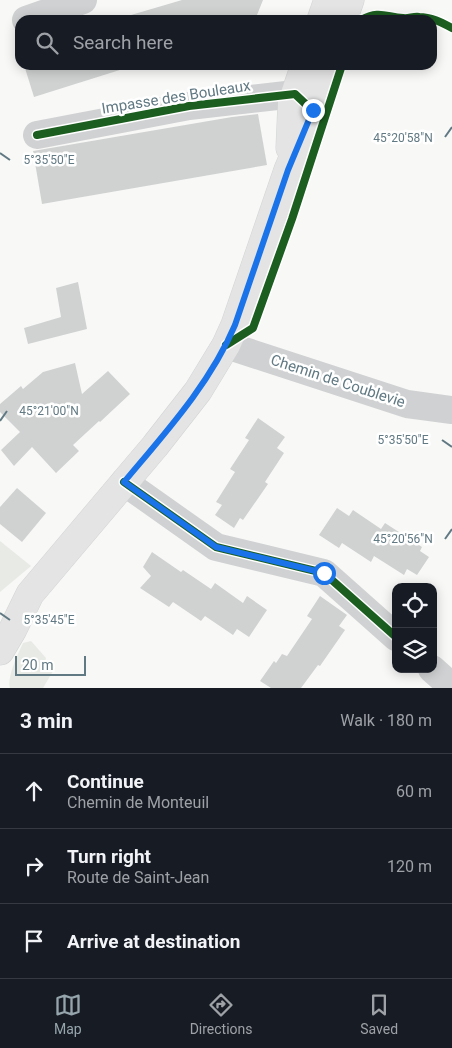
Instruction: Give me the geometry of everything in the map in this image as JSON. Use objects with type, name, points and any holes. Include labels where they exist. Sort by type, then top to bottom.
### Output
[{"type":"main road","points":[[323,15],[328,0]]},
{"type":"main road","points":[[346,15],[350,0]]},
{"type":"main road","points":[[304,102],[306,70]]},
{"type":"main road","points":[[304,102],[325,70]]},
{"type":"main road","points":[[0,651],[13,629],[10,605],[155,446],[198,390],[226,345],[235,325],[288,170],[292,103],[304,102]]},
{"type":"street","points":[[40,15],[83,0]]},
{"type":"street","name":"Impasse des Bouleaux","points":[[37,135],[189,106],[304,102]]},
{"type":"street","name":"Chemin de Coublevie","points":[[226,345],[407,404],[452,410]]},
{"type":"street","points":[[124,482],[216,547],[324,573],[392,633]]},
{"type":"street","points":[[436,673],[451,688]]},
{"type":"shaded area","points":[[0,541],[31,566],[0,592]]},
{"type":"shaded area","points":[[31,641],[46,658],[44,667],[53,671],[43,688],[10,688],[11,671],[18,653],[23,643]]},
{"type":"building","points":[[182,0],[263,0],[257,15],[131,15]]},
{"type":"building","points":[[26,70],[120,70],[34,97]]},
{"type":"building","points":[[258,114],[267,165],[42,204],[33,151]]},
{"type":"building","points":[[78,282],[87,329],[28,344],[24,328],[61,317],[56,288]]},
{"type":"building","points":[[75,363],[82,394],[108,371],[130,394],[73,445],[79,451],[56,473],[32,447],[14,466],[1,450],[20,432],[0,412],[0,404],[21,386],[23,389],[43,372]]},
{"type":"building","points":[[258,418],[285,437],[277,448],[284,453],[265,482],[268,484],[243,520],[240,518],[234,528],[215,515],[222,505],[216,502],[235,472],[230,469],[249,440],[245,438]]},
{"type":"building","points":[[17,488],[46,513],[22,542],[0,524],[0,507]]},
{"type":"building","points":[[337,508],[349,516],[353,510],[381,529],[385,523],[422,547],[420,551],[429,557],[417,575],[407,569],[404,575],[374,556],[371,562],[342,543],[339,548],[319,535]]},
{"type":"building","points":[[152,552],[181,572],[183,570],[211,589],[215,583],[243,603],[247,596],[267,610],[249,637],[237,629],[233,635],[205,616],[201,621],[173,602],[169,607],[140,588],[151,576],[143,567]]},
{"type":"building","points":[[320,596],[347,615],[339,626],[345,630],[320,666],[318,665],[301,688],[271,688],[260,681],[274,661],[276,663],[282,654],[287,656],[312,619],[307,616]]},
{"type":"cycle path","points":[[373,15],[378,15]]},
{"type":"cycle path","points":[[437,20],[452,28]]},
{"type":"cycle path","points":[[226,345],[253,328],[292,219],[340,70]]},
{"type":"cycle path","points":[[37,135],[189,106],[295,94],[313,111]]},
{"type":"cycle path","points":[[124,482],[216,547],[324,573],[392,633]]},
{"type":"route","points":[[313,110],[288,170],[235,325],[226,345],[198,390],[155,446],[124,482],[216,547],[324,573]]}]
